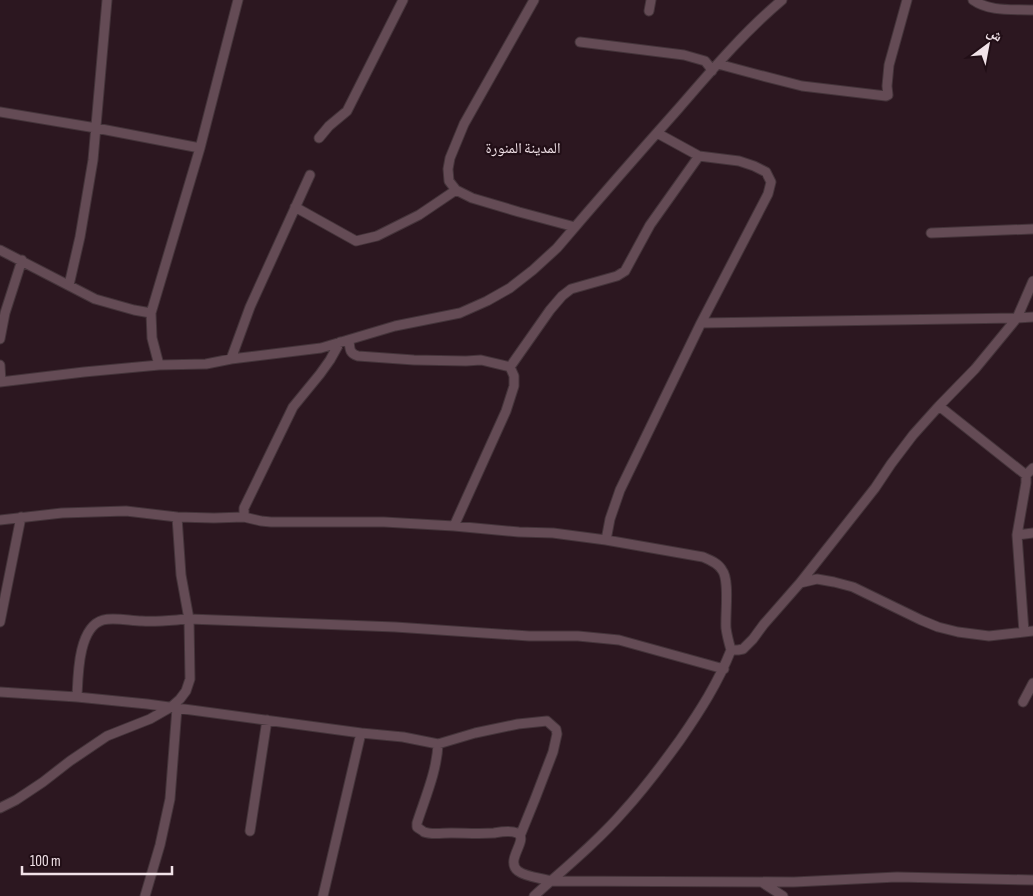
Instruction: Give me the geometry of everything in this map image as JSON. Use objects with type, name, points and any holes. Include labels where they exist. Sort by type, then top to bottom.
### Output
[{"type":"street","points":[[69,285],[91,176],[107,0]]},
{"type":"street","points":[[159,366],[152,338],[151,313],[200,148],[238,0]]},
{"type":"street","points":[[319,138],[329,126],[347,111],[403,0]]},
{"type":"street","points":[[534,0],[464,124],[450,158],[449,181],[456,190],[472,198],[575,227]]},
{"type":"street","points":[[649,12],[651,0]]},
{"type":"street","points":[[0,365],[1,382],[84,372],[206,364],[231,359],[321,348],[395,326],[460,313],[487,301],[510,288],[533,270],[556,248],[718,64],[782,0]]},
{"type":"street","points":[[718,64],[802,86],[886,96],[888,94],[889,66],[907,0]]},
{"type":"street","points":[[973,0],[987,8],[1033,10]]},
{"type":"street","points":[[580,42],[684,55],[705,61],[712,71]]},
{"type":"street","points":[[0,112],[200,148]]},
{"type":"street","points":[[606,540],[610,519],[620,490],[701,323],[768,194],[771,182],[766,172],[754,166],[739,161],[700,156],[656,133]]},
{"type":"street","points":[[510,367],[562,296],[571,289],[617,276],[626,271],[650,226],[700,156]]},
{"type":"street","points":[[231,359],[250,307],[310,176]]},
{"type":"street","points":[[295,207],[356,241],[377,236],[419,215],[456,190]]},
{"type":"street","points":[[931,233],[1033,229]]},
{"type":"street","points":[[0,250],[95,299],[151,313]]},
{"type":"street","points":[[0,339],[5,313],[22,260]]},
{"type":"street","points":[[731,650],[743,648],[753,639],[875,488],[913,435],[975,369],[1018,318],[1033,281]]},
{"type":"street","points":[[701,323],[1033,317]]},
{"type":"street","points":[[349,340],[350,351],[358,356],[414,360],[481,360],[496,362],[510,367],[514,376],[514,386],[506,411],[454,526]]},
{"type":"street","points":[[244,517],[244,508],[293,406],[320,374],[340,342]]},
{"type":"street","points":[[939,406],[1026,475]]},
{"type":"street","points":[[800,583],[817,579],[853,587],[921,620],[958,632],[989,636],[1029,631],[1017,535],[1026,475],[1033,468]]},
{"type":"street","points":[[0,520],[62,513],[126,511],[177,517],[244,517],[271,522],[384,522],[454,526],[552,533],[606,540],[703,557],[719,566],[724,571],[726,579],[726,627],[731,650],[724,669],[710,695],[651,780],[623,813],[534,896]]},
{"type":"street","points":[[0,808],[43,782],[107,736],[174,707],[186,692],[190,679],[189,620],[181,575],[177,517]]},
{"type":"street","points":[[0,622],[21,518]]},
{"type":"street","points":[[1017,535],[1033,533]]},
{"type":"street","points":[[77,697],[82,647],[96,624],[101,620],[108,619],[143,622],[189,620],[395,626],[529,636],[578,636],[619,640],[724,669]]},
{"type":"street","points":[[1023,702],[1033,683]]},
{"type":"street","points":[[0,692],[77,697],[174,707],[361,733],[403,736],[438,744],[475,733],[547,721],[556,728],[557,734],[553,752],[520,836],[521,840],[514,858],[514,865],[516,870],[523,874],[551,881],[794,882],[897,877],[1033,880]]},
{"type":"street","points":[[145,896],[160,845],[170,799],[174,707]]},
{"type":"street","points":[[250,830],[268,720]]},
{"type":"street","points":[[323,896],[361,733]]},
{"type":"street","points":[[438,744],[434,772],[417,823],[418,828],[424,832],[435,833],[509,832],[520,836]]},
{"type":"street","points":[[763,882],[783,896]]},
{"type":"district","name":"المدينة المنورة","points":[[523,148]]}]
